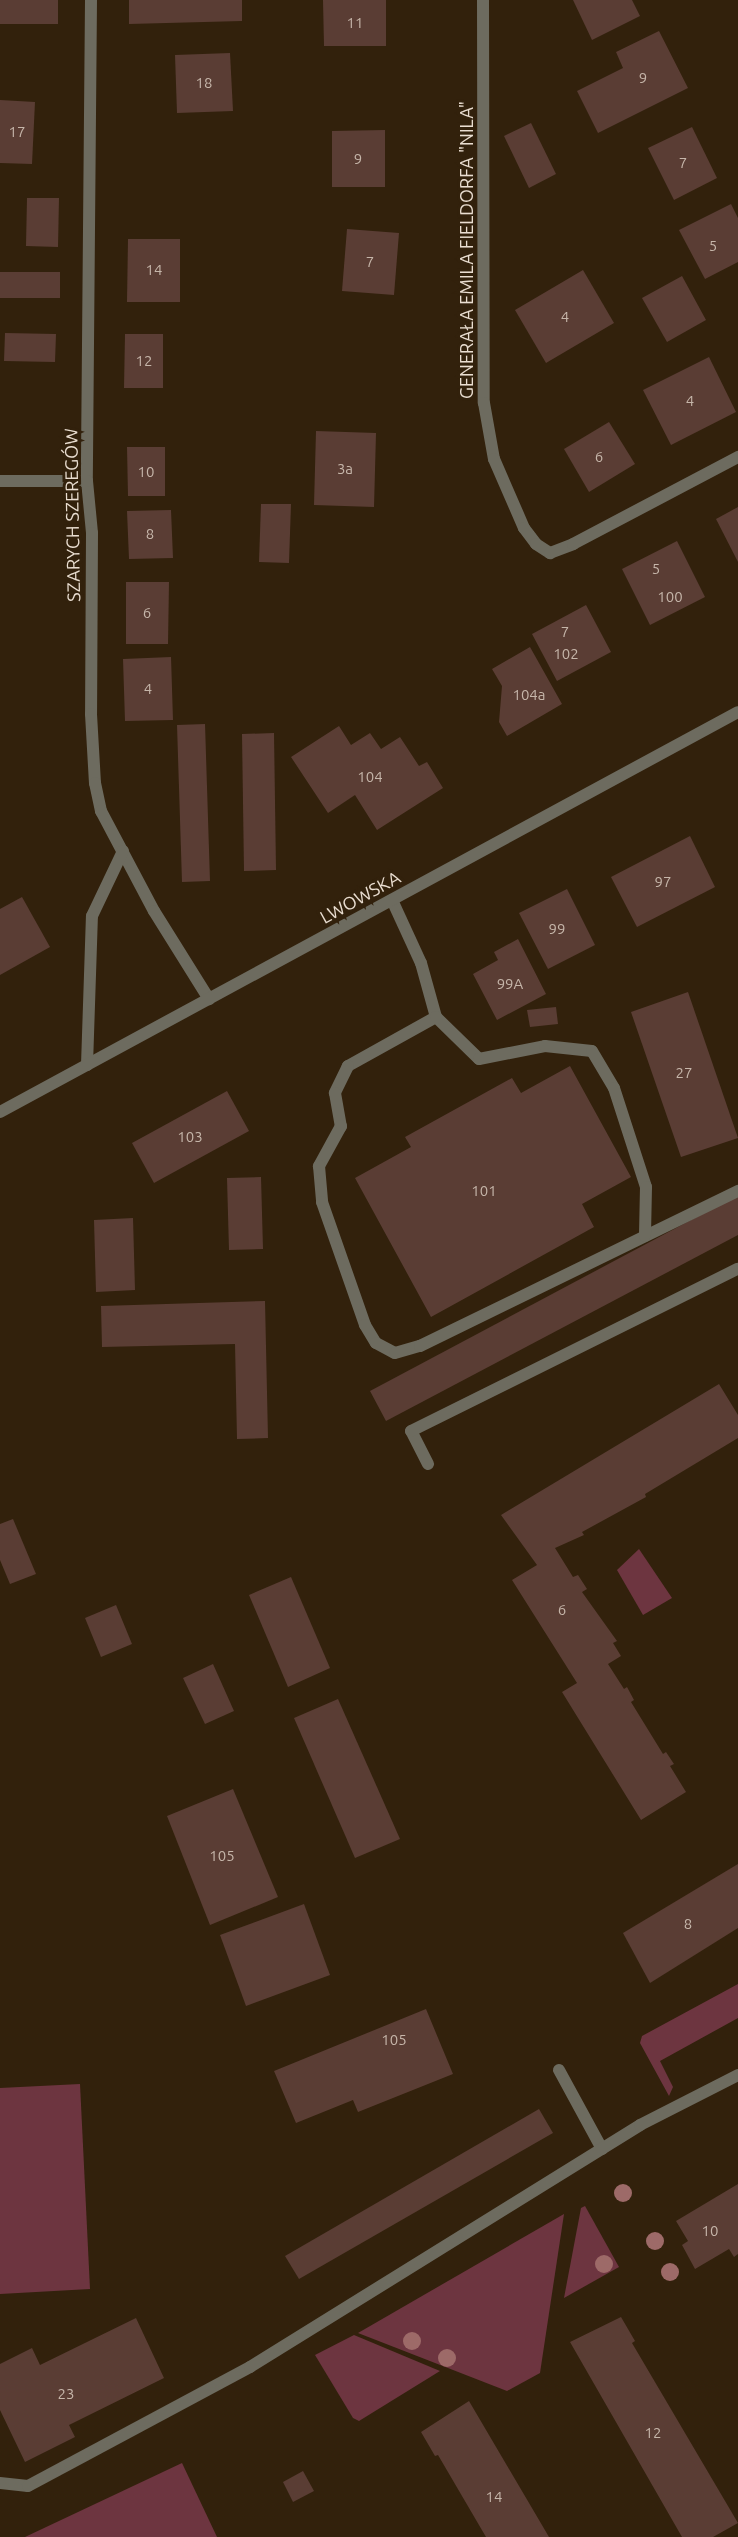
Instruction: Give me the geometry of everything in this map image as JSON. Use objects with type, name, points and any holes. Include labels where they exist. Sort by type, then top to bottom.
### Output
[{"type":"street","name":"SZARYCH SZEREGÓW","points":[[91,0],[87,481],[92,533],[91,714],[95,783],[101,811],[209,999]]},
{"type":"street","name":"GENERAŁA EMILA FIELDORFA \"NILA\"","points":[[483,0],[484,404],[494,459],[507,497],[524,528],[536,544],[550,553],[573,544],[738,458]]},
{"type":"street","points":[[0,481],[87,481]]},
{"type":"street","name":"LWOWSKA","points":[[0,1112],[738,712]]},
{"type":"street","points":[[87,1065],[92,916],[123,851]]},
{"type":"street","points":[[392,900],[421,963],[436,1017],[479,1059],[545,1046],[592,1051],[614,1088],[646,1187],[645,1236]]},
{"type":"street","points":[[436,1017],[348,1066],[335,1093],[340,1126],[319,1166],[322,1202],[366,1325],[376,1343],[395,1353],[420,1346],[738,1191]]},
{"type":"street","points":[[428,1464],[411,1431],[738,1269]]},
{"type":"street","points":[[559,2070],[602,2149]]},
{"type":"street","points":[[0,2483],[28,2486],[250,2367],[666,2110],[738,2075]]},
{"type":"shaded area","points":[[639,1549],[672,1598],[643,1615],[617,1570]]},
{"type":"shaded area","points":[[738,1984],[738,2018],[660,2061],[673,2087],[669,2096],[640,2043],[642,2036]]},
{"type":"shaded area","points":[[80,2084],[90,2289],[0,2294],[0,2088]]},
{"type":"shaded area","points":[[585,2206],[619,2267],[564,2298],[581,2208]]},
{"type":"shaded area","points":[[564,2214],[540,2373],[507,2391],[358,2333]]},
{"type":"shaded area","points":[[354,2335],[440,2371],[359,2421],[353,2418],[315,2355]]},
{"type":"shaded area","points":[[182,2463],[217,2537],[25,2537]]},
{"type":"building","points":[[0,0],[58,0],[58,24],[0,24]]},
{"type":"building","points":[[129,0],[242,0],[242,21],[129,24]]},
{"type":"building","points":[[323,0],[386,0],[386,46],[324,46]]},
{"type":"building","points":[[573,0],[632,0],[640,16],[592,40]]},
{"type":"building","points":[[659,31],[688,88],[598,133],[577,91],[623,68],[616,52]]},
{"type":"building","points":[[230,53],[233,111],[177,113],[175,55]]},
{"type":"building","points":[[0,100],[35,102],[32,164],[0,163]]},
{"type":"building","points":[[531,123],[556,174],[529,188],[504,136]]},
{"type":"building","points":[[692,127],[717,178],[674,200],[648,148]]},
{"type":"building","points":[[385,130],[385,187],[332,187],[332,131]]},
{"type":"building","points":[[27,198],[59,198],[58,247],[26,246]]},
{"type":"building","points":[[731,204],[738,218],[738,262],[705,279],[679,230]]},
{"type":"building","points":[[347,229],[399,233],[394,295],[342,291]]},
{"type":"building","points":[[128,239],[180,239],[180,302],[127,302]]},
{"type":"building","points":[[583,270],[614,323],[546,363],[515,310]]},
{"type":"building","points":[[0,272],[60,272],[60,298],[0,298]]},
{"type":"building","points":[[682,276],[706,320],[667,342],[642,298]]},
{"type":"building","points":[[5,333],[56,334],[55,362],[4,361]]},
{"type":"building","points":[[125,334],[163,334],[163,388],[124,388]]},
{"type":"building","points":[[709,357],[736,412],[671,445],[643,390]]},
{"type":"building","points":[[609,422],[635,464],[589,492],[564,449]]},
{"type":"building","points":[[316,431],[376,433],[374,507],[314,505]]},
{"type":"building","points":[[127,447],[165,447],[165,496],[128,496]]},
{"type":"building","points":[[261,504],[291,504],[289,563],[259,562]]},
{"type":"building","points":[[738,507],[738,562],[716,519]]},
{"type":"building","points":[[171,510],[173,558],[129,559],[127,511]]},
{"type":"building","points":[[677,541],[705,597],[650,625],[622,569]]},
{"type":"building","points":[[126,582],[169,582],[168,644],[126,644]]},
{"type":"building","points":[[586,605],[611,652],[557,681],[532,634]]},
{"type":"building","points":[[530,647],[562,704],[507,736],[499,722],[502,686],[492,669]]},
{"type":"building","points":[[171,657],[173,720],[125,721],[123,659]]},
{"type":"building","points":[[205,724],[210,881],[182,882],[177,725]]},
{"type":"building","points":[[339,726],[351,745],[370,733],[381,749],[400,737],[419,766],[427,762],[443,788],[377,830],[355,795],[328,813],[291,757]]},
{"type":"building","points":[[274,733],[276,870],[244,871],[242,734]]},
{"type":"building","points":[[690,836],[715,887],[637,927],[611,877]]},
{"type":"building","points":[[567,889],[595,945],[548,969],[519,913]]},
{"type":"building","points":[[22,897],[50,947],[0,975],[0,909]]},
{"type":"building","points":[[518,939],[546,994],[497,1020],[473,974],[498,960],[494,952]]},
{"type":"building","points":[[688,992],[738,1138],[681,1157],[631,1012]]},
{"type":"building","points":[[556,1007],[558,1024],[530,1027],[527,1010]]},
{"type":"building","points":[[570,1066],[631,1177],[582,1204],[594,1227],[431,1317],[355,1178],[411,1147],[405,1137],[512,1078],[521,1093]]},
{"type":"building","points":[[227,1091],[249,1131],[154,1183],[132,1143]]},
{"type":"building","points":[[261,1177],[263,1249],[229,1250],[227,1178]]},
{"type":"building","points":[[738,1195],[738,1235],[386,1421],[370,1391]]},
{"type":"building","points":[[133,1218],[135,1290],[96,1292],[94,1220]]},
{"type":"building","points":[[265,1301],[268,1438],[237,1439],[235,1344],[102,1347],[101,1306]]},
{"type":"building","points":[[719,1384],[738,1415],[738,1438],[645,1494],[646,1497],[582,1532],[584,1535],[555,1548],[573,1577],[578,1575],[587,1589],[582,1592],[617,1641],[613,1643],[621,1656],[608,1664],[624,1689],[627,1687],[634,1700],[631,1702],[663,1754],[666,1752],[674,1764],[670,1766],[686,1792],[641,1820],[562,1692],[577,1683],[512,1580],[537,1565],[501,1515]]},
{"type":"building","points":[[13,1519],[36,1574],[10,1584],[0,1560],[0,1524]]},
{"type":"building","points":[[291,1577],[330,1668],[288,1687],[249,1595]]},
{"type":"building","points":[[116,1605],[132,1644],[101,1657],[85,1618]]},
{"type":"building","points":[[213,1664],[234,1711],[205,1724],[183,1678]]},
{"type":"building","points":[[338,1699],[400,1839],[355,1858],[294,1718]]},
{"type":"building","points":[[233,1789],[278,1897],[210,1925],[167,1816]]},
{"type":"building","points":[[738,1864],[738,1928],[650,1983],[623,1933]]},
{"type":"building","points":[[304,1904],[330,1975],[246,2006],[220,1935]]},
{"type":"building","points":[[426,2009],[453,2074],[358,2112],[353,2100],[296,2123],[274,2071]]},
{"type":"building","points":[[539,2109],[553,2133],[299,2279],[285,2256]]},
{"type":"building","points":[[738,2184],[738,2254],[734,2257],[729,2249],[695,2269],[682,2245],[688,2241],[676,2221]]},
{"type":"building","points":[[621,2317],[635,2341],[632,2343],[738,2523],[713,2537],[682,2537],[570,2342]]},
{"type":"building","points":[[136,2318],[164,2378],[69,2425],[75,2437],[25,2462],[0,2410],[0,2364],[32,2348],[40,2365]]},
{"type":"building","points":[[469,2401],[549,2537],[486,2537],[438,2455],[435,2456],[421,2432]]},
{"type":"building","points":[[303,2471],[314,2491],[293,2502],[283,2482]]}]
